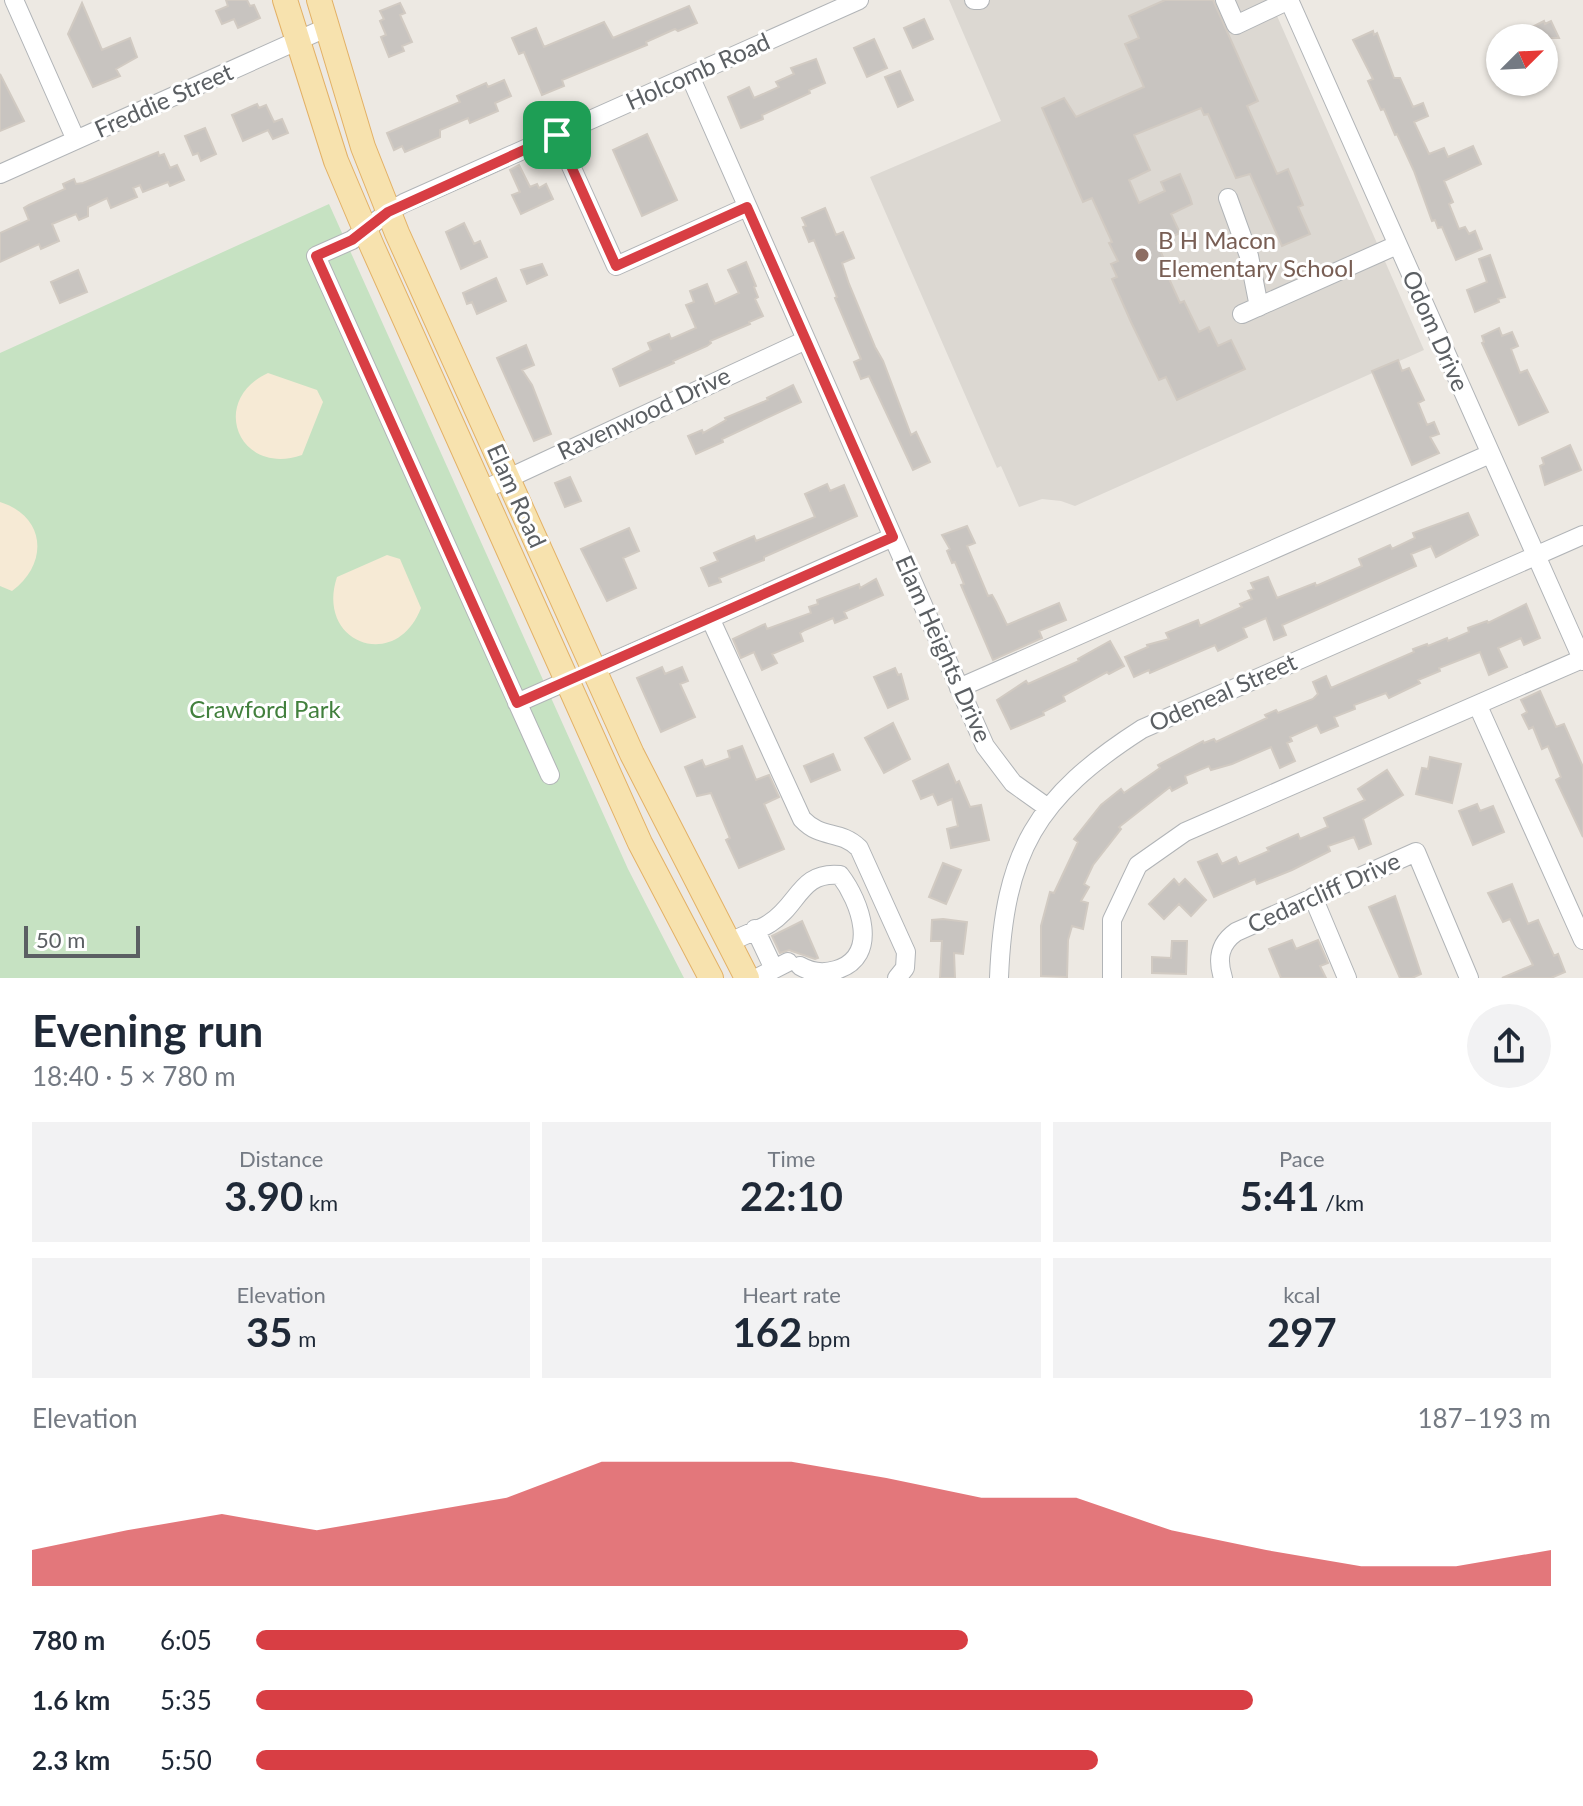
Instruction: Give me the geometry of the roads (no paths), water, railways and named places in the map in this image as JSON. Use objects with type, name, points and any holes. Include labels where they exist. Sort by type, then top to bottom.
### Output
[{"type":"main road","name":"Elam Road","points":[[285,0],[336,161],[364,228],[640,843],[711,978]]},
{"type":"main road","name":"Elam Road","points":[[319,0],[363,147],[388,212],[668,828],[747,978]]},
{"type":"main road","points":[[567,681],[594,670]]},
{"type":"street","points":[[14,0],[76,140]]},
{"type":"street","name":"Holcomb Road","points":[[517,703],[316,256],[352,240],[388,212],[859,0]]},
{"type":"street","points":[[1225,0],[1236,25],[1289,0]]},
{"type":"street","name":"Odom Drive","points":[[1289,0],[1583,660]]},
{"type":"street","name":"Freddie Street","points":[[0,174],[328,27]]},
{"type":"street","name":"Elam Heights Drive","points":[[690,76],[985,746],[1013,783],[1048,808]]},
{"type":"street","points":[[557,135],[616,266],[747,207]]},
{"type":"street","points":[[1228,198],[1249,256],[1250,310],[1397,245]]},
{"type":"street","name":"Ravenwood Drive","points":[[483,490],[806,340]]},
{"type":"street","points":[[959,688],[1490,454]]},
{"type":"street","name":"Odeneal Street","points":[[999,978],[1001,944],[1014,872],[1027,838],[1073,779],[1107,751],[1142,729],[1583,535]]},
{"type":"street","points":[[594,670],[893,537]]},
{"type":"street","points":[[710,618],[802,819],[812,830],[849,838],[859,848],[906,952],[905,968],[897,978]]},
{"type":"street","points":[[1112,978],[1112,920],[1138,865],[1185,832],[1583,660]]},
{"type":"street","points":[[550,775],[517,703],[567,681]]},
{"type":"street","points":[[1478,706],[1583,940]]},
{"type":"street","name":"Cedarcliff Drive","points":[[1223,978],[1219,959],[1227,939],[1416,852],[1469,978]]},
{"type":"street","points":[[729,943],[755,929],[775,920],[808,882],[823,873],[840,875],[853,892],[864,930],[862,945],[850,965],[810,972],[780,969],[755,929]]},
{"type":"street","points":[[1313,897],[1347,978]]},
{"type":"place","name":"B H Macon Elementary School","points":[[1142,255]]},
{"type":"park label","name":"Crawford Park","points":[[265,710]]}]
